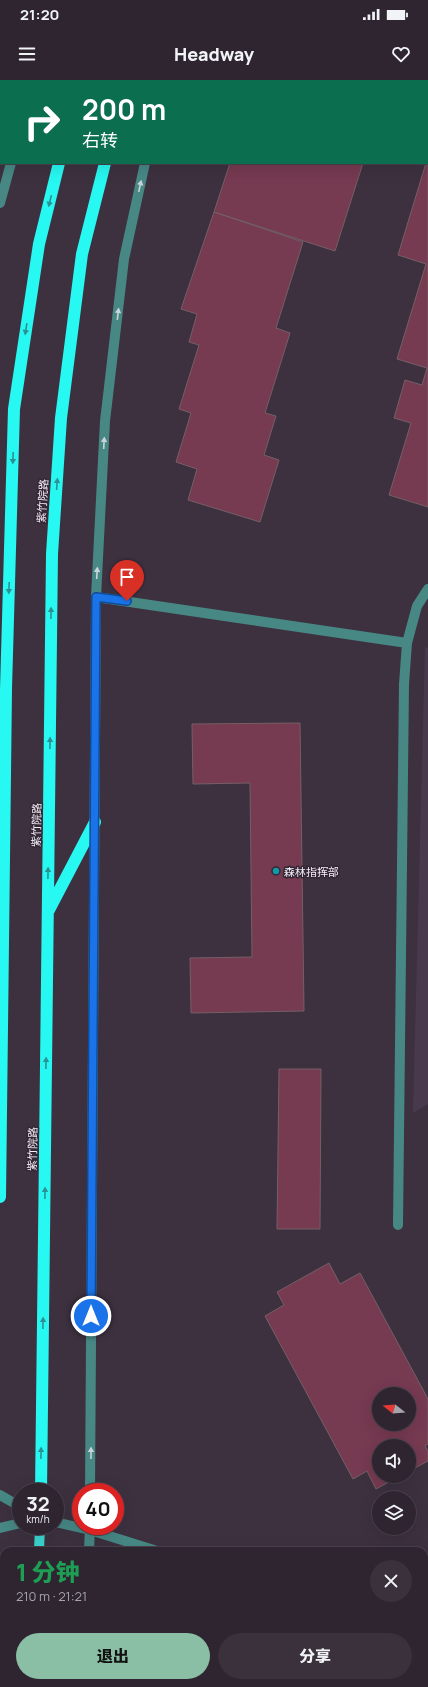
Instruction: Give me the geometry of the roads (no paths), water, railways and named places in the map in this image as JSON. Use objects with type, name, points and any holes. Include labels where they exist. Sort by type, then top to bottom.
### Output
[{"type":"highway","points":[[0,1197],[6,689],[14,409],[39,244],[59,164]]},
{"type":"highway","name":"紫竹院路","points":[[41,1483],[52,554],[61,418],[82,254],[105,164]]},
{"type":"highway","points":[[0,669],[6,689]]},
{"type":"highway","points":[[48,912],[95,822]]},
{"type":"highway","points":[[0,911],[4,899]]},
{"type":"main road","points":[[39,1547],[40,1535]]},
{"type":"street","points":[[0,202],[1,192],[11,164]]},
{"type":"street","points":[[90,1483],[96,597],[105,421],[124,259],[145,164]]},
{"type":"street","points":[[398,1225],[404,684],[407,644],[417,606],[428,588]]},
{"type":"street","points":[[96,597],[407,644]]},
{"type":"street","points":[[0,1495],[12,1502]]},
{"type":"street","points":[[0,1528],[12,1525]]},
{"type":"street","points":[[89,1547],[90,1535]]},
{"type":"street","points":[[110,1535],[145,1547]]},
{"type":"place","name":"森林指挥部","points":[[276,871]]}]
